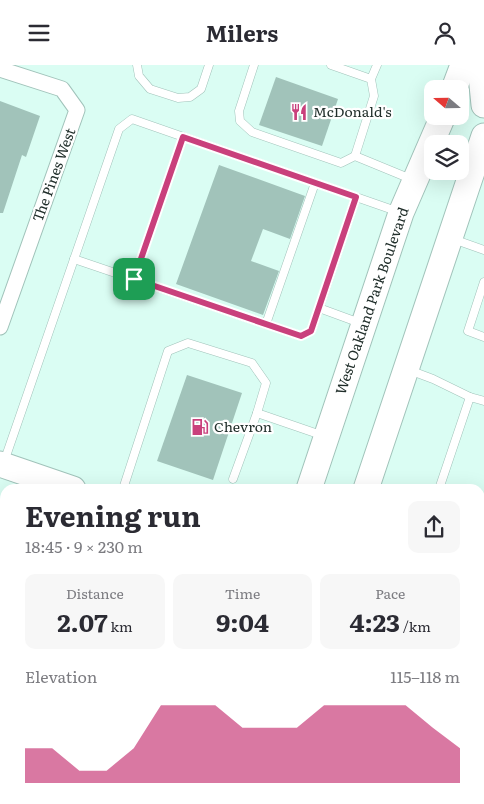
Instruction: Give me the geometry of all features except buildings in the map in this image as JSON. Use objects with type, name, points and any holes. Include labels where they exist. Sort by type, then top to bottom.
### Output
[{"type":"main road","points":[[457,80],[463,65]]},
{"type":"main road","points":[[480,65],[484,105]]},
{"type":"main road","name":"West Oakland Park Boulevard","points":[[312,484],[400,213],[439,125]]},
{"type":"main road","points":[[368,484],[404,369],[484,136]]},
{"type":"main road","points":[[2,464],[59,484]]},
{"type":"street","name":"The Pines West","points":[[0,69],[62,89],[77,110],[0,327]]},
{"type":"lane","points":[[138,65],[139,77],[150,89],[178,98],[190,97],[201,89],[209,65]]},
{"type":"lane","points":[[254,65],[238,111],[240,121],[252,132],[341,163],[355,157],[416,180]]},
{"type":"lane","points":[[331,65],[371,79]]},
{"type":"lane","points":[[355,157],[374,96],[371,79],[377,65]]},
{"type":"lane","points":[[2,464],[119,129],[132,119],[400,213]]},
{"type":"lane","points":[[134,279],[183,137]]},
{"type":"lane","points":[[266,324],[315,183]]},
{"type":"lane","points":[[74,259],[301,336],[311,331],[356,197]]},
{"type":"lane","points":[[449,237],[484,250]]},
{"type":"lane","points":[[484,282],[468,331],[484,337]]},
{"type":"lane","points":[[319,308],[364,325]]},
{"type":"lane","points":[[125,484],[168,351],[188,343],[252,363],[266,383],[233,479]]},
{"type":"lane","points":[[404,369],[484,401]]},
{"type":"lane","points":[[441,484],[470,397]]},
{"type":"lane","points":[[257,413],[326,436]]},
{"type":"place","name":"McDonald's","points":[[299,112]]},
{"type":"place","name":"Chevron","points":[[200,427]]},
{"type":"route","points":[[183,137],[356,197],[311,331],[301,336],[134,279],[183,137]]}]
